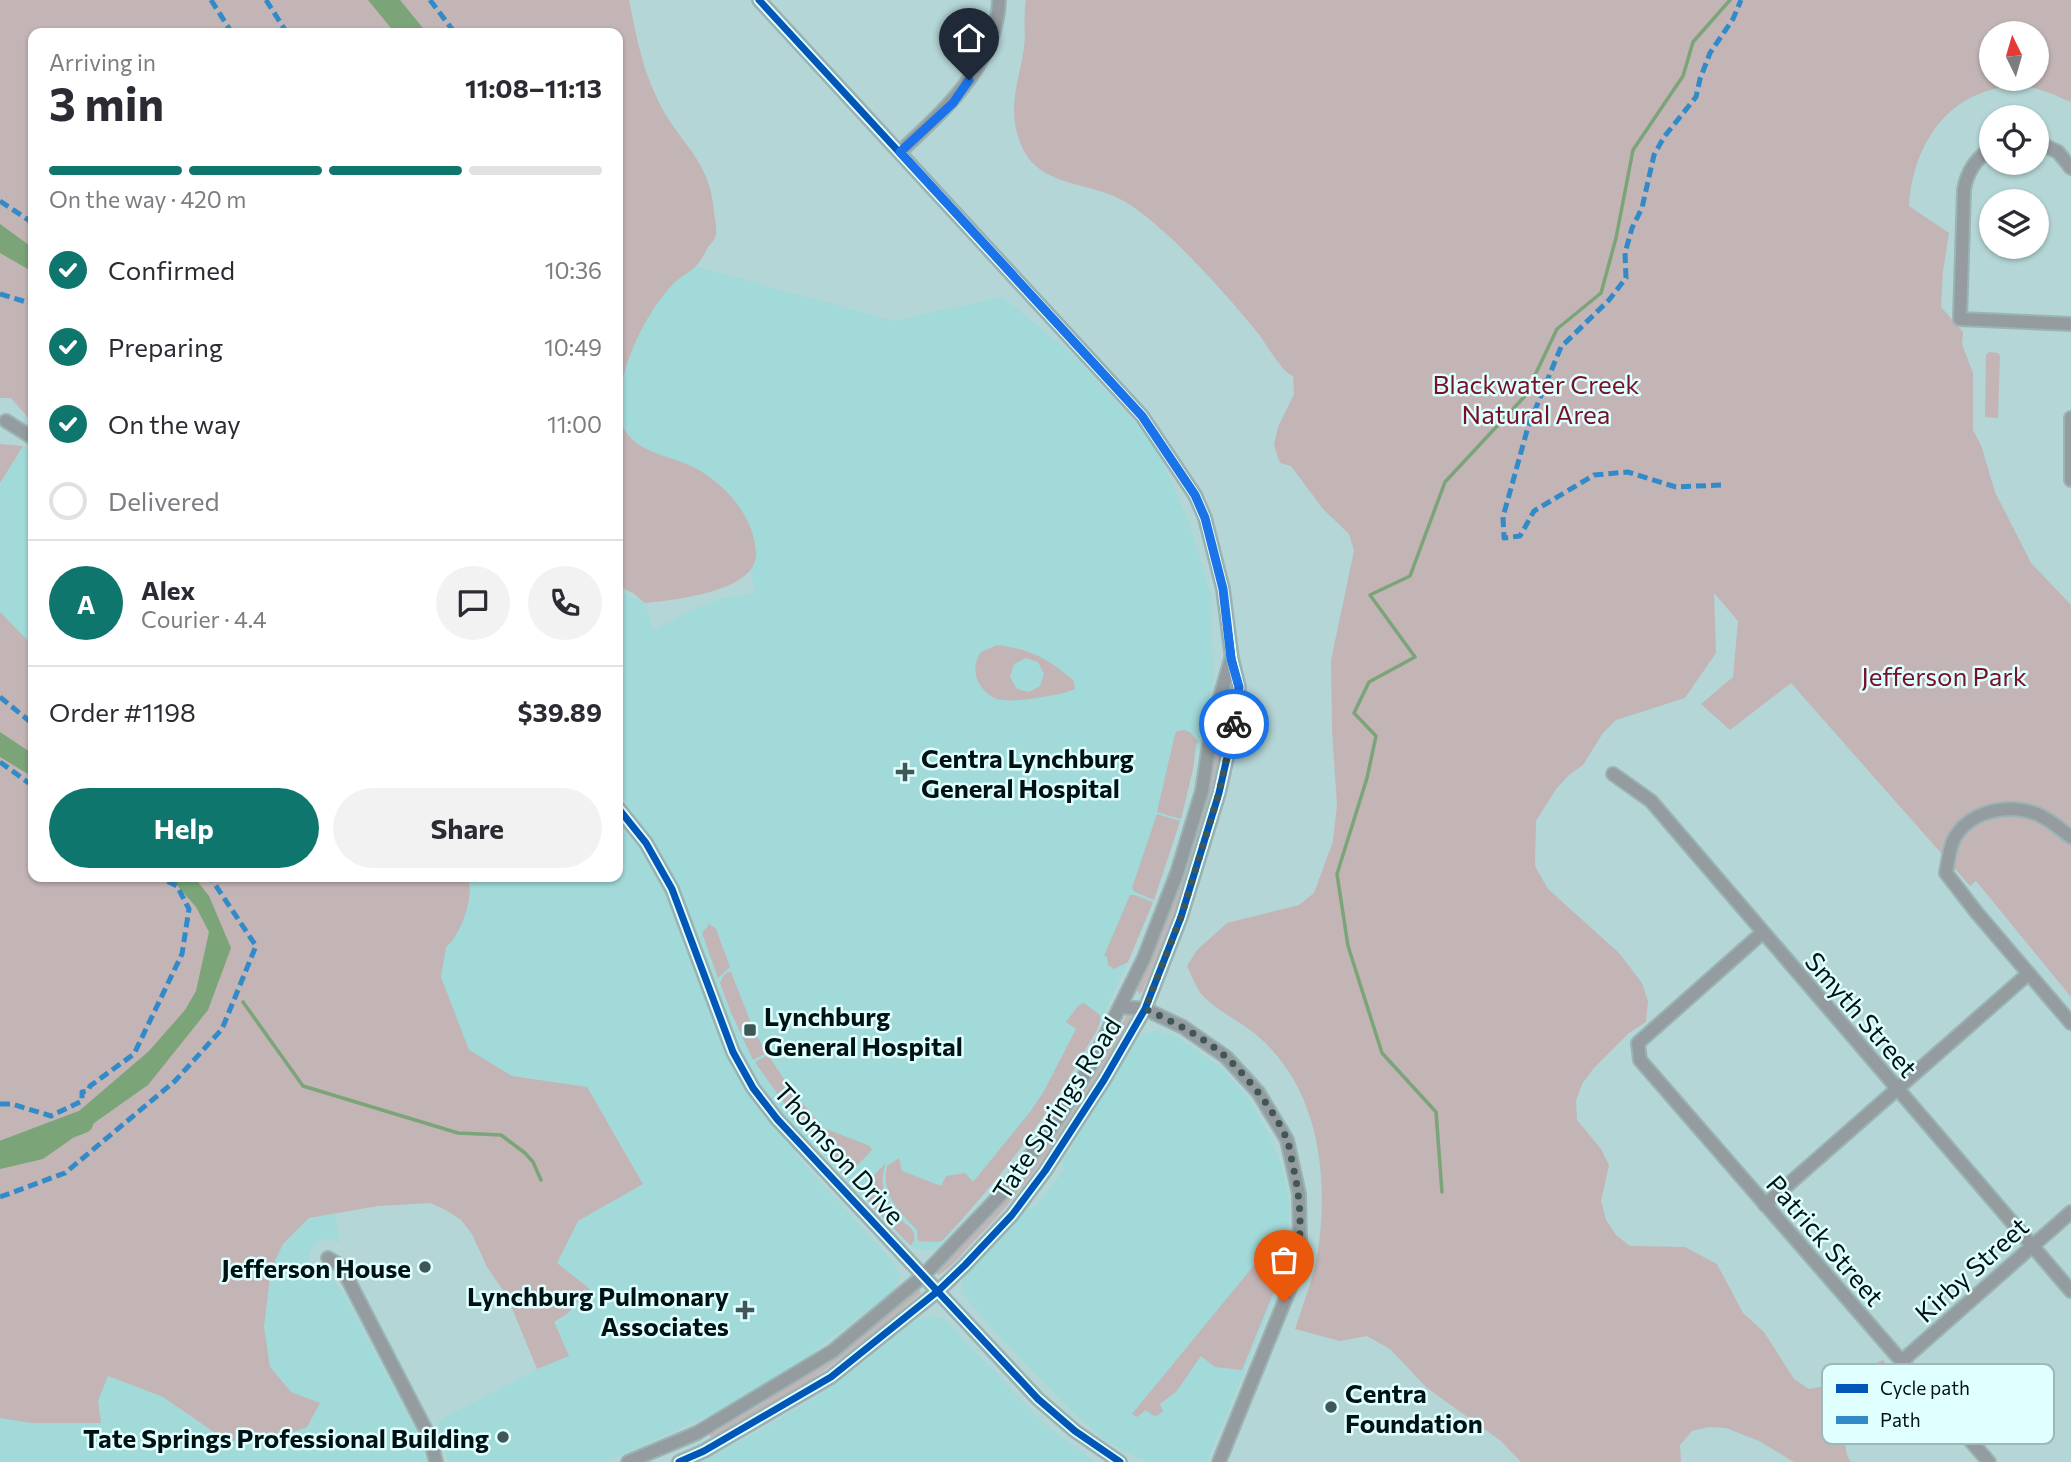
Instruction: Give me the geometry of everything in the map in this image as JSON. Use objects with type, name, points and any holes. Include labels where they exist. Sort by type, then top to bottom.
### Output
[{"type":"street","name":"Tate Springs Road","points":[[679,1462],[704,1451],[831,1377],[938,1291],[1012,1215],[1045,1171],[1104,1080],[1145,1009],[1181,917],[1219,793],[1233,731],[1239,687],[1231,659],[1223,589],[1205,518],[1195,495],[1170,456],[1142,416],[759,0]]},
{"type":"street","points":[[900,152],[953,103],[969,80],[993,31],[999,0]]},
{"type":"street","points":[[2049,148],[2058,152],[2071,168]]},
{"type":"street","points":[[1979,158],[1970,170],[1964,190],[1960,319],[2071,324]]},
{"type":"street","points":[[2071,418],[2071,480]]},
{"type":"street","points":[[6,421],[28,435]]},
{"type":"street","name":"Tate Springs Road","points":[[628,1462],[696,1433],[823,1357],[923,1276],[1006,1189],[1058,1118],[1130,990],[1177,873],[1202,791],[1212,725],[1231,659]]},
{"type":"street","name":"Smyth Street","points":[[1613,774],[1651,801],[2071,1291]]},
{"type":"street","points":[[2071,837],[2037,814],[2016,808],[1994,811],[1972,819],[1960,830],[1952,843],[1946,873],[2071,1023]]},
{"type":"street","name":"Thomson Drive","points":[[623,814],[646,843],[673,889],[733,1052],[753,1087],[785,1128],[1038,1399],[1075,1431],[1120,1462]]},
{"type":"street","name":"Patrick Street","points":[[1762,933],[1638,1043],[1640,1060],[1905,1364]]},
{"type":"street","points":[[1765,1205],[2028,974]]},
{"type":"street","points":[[1130,990],[1145,1009]]},
{"type":"street","points":[[1121,1007],[1145,1009],[1183,1027],[1226,1058],[1258,1092],[1287,1140],[1300,1194],[1300,1240],[1294,1278],[1219,1462]]},
{"type":"street","name":"Kirby Street","points":[[1902,1361],[2071,1212]]},
{"type":"street","points":[[328,1258],[341,1266],[430,1438],[436,1462]]},
{"type":"street","name":"Patrick Street","points":[[1973,1444],[1989,1462]]},
{"type":"shaded area","points":[[368,0],[400,0],[423,28],[391,28]]},
{"type":"shaded area","points":[[0,224],[28,244],[28,269],[0,253]]},
{"type":"shaded area","name":"Centra Lynchburg General Hospital","points":[[669,259],[894,321],[1003,297],[1073,355],[1154,443],[1189,523],[1211,595],[1213,680],[1181,819],[1164,872],[1147,918],[1101,1020],[1051,1101],[997,1176],[938,1248],[927,1251],[917,1249],[901,1238],[814,1145],[795,1154],[892,1261],[900,1275],[893,1291],[786,1373],[714,1413],[606,1462],[448,1462],[438,1421],[537,1369],[568,1356],[555,1325],[567,1314],[556,1263],[578,1221],[643,1183],[587,1087],[512,1076],[469,1051],[441,977],[446,947],[470,882],[623,882],[623,808],[627,803],[623,799],[623,593],[645,603],[654,631],[701,606],[728,597],[756,594],[741,541],[623,480],[623,350]]},
{"type":"shaded area","points":[[23,446],[28,449],[28,641],[0,612],[0,483]]},
{"type":"shaded area","points":[[0,732],[28,751],[28,774],[0,757]]},
{"type":"shaded area","points":[[174,882],[198,882],[209,896],[231,948],[208,1010],[148,1085],[43,1159],[0,1169],[0,1152],[10,1155],[41,1148],[65,1123],[149,1051],[185,1010],[196,991],[209,932],[196,907]]},
{"type":"shaded area","points":[[1156,1031],[1175,1036],[1220,1067],[1246,1095],[1269,1135],[1288,1192],[1289,1223],[1281,1281],[1207,1462],[1146,1462],[1106,1441],[1076,1415],[985,1321],[964,1295],[962,1282],[969,1270],[1025,1209],[1035,1207],[1065,1169],[1062,1162],[1132,1048],[1141,1035]]},
{"type":"shaded area","points":[[335,1214],[340,1243],[330,1239],[320,1240],[309,1255],[310,1266],[317,1275],[333,1280],[346,1298],[420,1438],[427,1462],[0,1462],[0,1418],[32,1423],[101,1423],[98,1401],[107,1376],[163,1397],[227,1441],[320,1403],[290,1392],[270,1367],[264,1327],[271,1269],[283,1244],[309,1218]]},
{"type":"shaded area","points":[[930,1316],[945,1320],[1045,1425],[1095,1462],[699,1462],[758,1432],[809,1401],[858,1367],[915,1321]]},
{"type":"green space","points":[[0,0],[629,0],[641,55],[652,87],[666,116],[705,173],[712,198],[716,236],[694,268],[672,285],[651,313],[633,348],[623,380],[623,28],[28,28],[28,418],[11,398],[0,398]]},
{"type":"green space","points":[[1026,0],[2071,0],[2071,102],[2044,91],[2049,91],[2049,21],[1979,21],[1979,91],[1989,91],[1974,96],[1955,108],[1940,122],[1918,160],[1909,206],[1949,233],[1941,307],[1963,332],[1962,344],[1973,373],[1973,430],[1981,445],[1995,492],[2031,563],[2071,605],[2071,997],[1976,881],[1970,886],[1791,683],[1730,730],[1701,704],[1733,677],[1738,621],[1714,593],[1716,653],[1685,698],[1616,720],[1603,733],[1583,765],[1556,789],[1536,821],[1535,866],[1548,889],[1619,953],[1642,983],[1648,1001],[1646,1022],[1629,1033],[1593,1069],[1582,1084],[1576,1101],[1577,1120],[1601,1149],[1609,1165],[1601,1201],[1606,1220],[1616,1235],[1630,1246],[1685,1247],[1717,1264],[1743,1313],[1764,1332],[1794,1379],[1809,1389],[1822,1387],[1822,1444],[1846,1444],[1851,1462],[1794,1462],[1759,1441],[1726,1428],[1709,1427],[1692,1431],[1680,1445],[1681,1462],[1521,1462],[1501,1441],[1427,1388],[1390,1349],[1367,1336],[1340,1341],[1295,1329],[1316,1262],[1322,1203],[1317,1143],[1309,1114],[1297,1086],[1281,1061],[1254,1033],[1205,998],[1187,966],[1197,950],[1227,923],[1299,905],[1314,893],[1333,841],[1337,805],[1331,660],[1354,551],[1349,534],[1323,509],[1291,466],[1280,463],[1274,445],[1278,427],[1294,394],[1293,376],[1279,364],[1226,295],[1171,238],[1145,216],[1116,197],[1052,176],[1032,162],[1024,151],[1015,124],[1016,87],[1024,48]]},
{"type":"green space","points":[[1989,352],[1998,353],[2000,356],[1998,418],[1985,417],[1986,355]]},
{"type":"green space","points":[[623,426],[632,440],[652,452],[697,469],[719,485],[744,515],[750,526],[756,552],[753,566],[744,576],[730,585],[712,591],[645,603],[623,588]]},
{"type":"green space","points":[[0,444],[23,446],[0,483]]},
{"type":"green space","points":[[0,612],[28,641],[28,882],[468,882],[470,893],[466,914],[457,934],[446,947],[441,977],[469,1050],[512,1076],[587,1087],[643,1184],[578,1221],[557,1263],[590,1289],[567,1314],[554,1322],[569,1356],[537,1369],[507,1296],[487,1267],[472,1234],[461,1220],[430,1203],[378,1206],[309,1218],[283,1244],[271,1269],[264,1327],[270,1367],[291,1392],[320,1403],[307,1427],[279,1437],[227,1441],[163,1397],[108,1376],[98,1401],[101,1423],[32,1423],[0,1418]]},
{"type":"green space","points":[[997,645],[1029,652],[1065,673],[1074,681],[1075,689],[1036,698],[997,699],[985,691],[977,679],[977,658],[981,652]],"holes":[[[1026,658],[1038,662],[1044,674],[1040,686],[1029,692],[1017,689],[1010,677],[1014,664]]]},
{"type":"green space","points":[[1184,730],[1190,732],[1198,742],[1181,819],[1157,812],[1175,734]]},
{"type":"green space","points":[[1220,738],[1223,741],[1199,837],[1167,930],[1139,994],[1137,990],[1182,866],[1217,740]]},
{"type":"green space","points":[[1157,814],[1180,821],[1154,900],[1132,888]]},
{"type":"green space","points":[[1130,895],[1153,902],[1128,962],[1114,969],[1108,965],[1107,957],[1104,956]]},
{"type":"green space","points":[[707,922],[716,929],[730,967],[718,978],[702,933],[709,925]]},
{"type":"green space","points":[[728,972],[731,972],[751,1023],[746,1025],[751,1035],[756,1034],[766,1053],[753,1060],[720,983]]},
{"type":"green space","points":[[1084,1003],[1100,1015],[1098,1028],[1038,1124],[1002,1172],[943,1240],[918,1241],[917,1230],[898,1209],[889,1194],[887,1166],[899,1158],[902,1171],[941,1186],[946,1176],[965,1173],[973,1182],[1044,1091],[1076,1029],[1066,1022],[1078,1006]]},
{"type":"green space","points":[[1128,1013],[1131,1017],[1097,1077],[1040,1163],[997,1217],[957,1260],[938,1275],[936,1271],[976,1230],[1046,1144]]},
{"type":"green space","points":[[768,1055],[792,1091],[824,1128],[870,1146],[872,1150],[854,1169],[842,1169],[796,1120],[755,1062]]},
{"type":"green space","points":[[886,1163],[884,1193],[895,1213],[913,1231],[911,1246],[871,1205],[863,1193],[866,1183]]},
{"type":"green space","points":[[1260,1258],[1279,1279],[1242,1370],[1215,1367],[1201,1356],[1176,1392],[1160,1404],[1163,1411],[1157,1416],[1146,1410],[1137,1417],[1132,1414]]},
{"type":"green space","points":[[919,1289],[921,1293],[901,1310],[816,1376],[772,1405],[710,1437],[710,1432],[757,1407],[816,1368]]},
{"type":"waterway","points":[[1442,1192],[1436,1112],[1382,1053],[1348,946],[1337,874],[1367,778],[1376,736],[1354,713],[1369,682],[1415,657],[1370,595],[1410,576],[1445,482],[1525,396],[1557,329],[1601,293],[1616,238],[1633,150],[1683,76],[1693,42],[1730,0]]},
{"type":"waterway","points":[[243,1002],[303,1086],[458,1133],[501,1135],[525,1153],[533,1162],[541,1180]]},
{"type":"waterway","points":[[0,1153],[82,1122]]},
{"type":"marked path","points":[[211,0],[229,28]]},
{"type":"marked path","points":[[266,0],[284,28]]},
{"type":"marked path","points":[[430,0],[451,28]]},
{"type":"marked path","points":[[1721,485],[1676,487],[1628,472],[1594,475],[1534,511],[1520,536],[1504,538],[1503,517],[1528,427],[1561,347],[1609,300],[1626,278],[1625,253],[1632,228],[1642,208],[1654,155],[1664,137],[1696,97],[1710,53],[1733,19],[1741,0]]},
{"type":"marked path","points":[[0,201],[28,220]]},
{"type":"marked path","points":[[0,294],[28,302]]},
{"type":"marked path","points":[[0,697],[28,720]]},
{"type":"marked path","points":[[0,762],[28,782]]},
{"type":"marked path","points":[[0,1104],[12,1104],[51,1116],[82,1101],[82,1092],[88,1091],[90,1086],[134,1054],[182,954],[189,909],[177,886],[169,882]]},
{"type":"marked path","points":[[0,1197],[65,1173],[175,1081],[222,1029],[256,946],[213,882]]},
{"type":"cycle path","points":[[679,1462],[704,1451],[831,1377],[938,1291],[1012,1215],[1045,1171],[1104,1080],[1145,1009],[1181,917],[1219,793],[1233,731],[1239,687],[1232,659],[1223,589],[1205,518],[1195,495],[1142,416],[759,0]]},
{"type":"cycle path","points":[[623,814],[646,843],[672,889],[733,1052],[753,1088],[777,1119],[1038,1399],[1075,1431],[1120,1462]]},
{"type":"way so far","points":[[1234,724],[1219,793],[1181,917],[1145,1009],[1183,1027],[1226,1058],[1258,1092],[1287,1140],[1300,1194],[1300,1240],[1294,1278],[1284,1302]]},
{"type":"place","name":"Centra Lynchburg General Hospital","points":[[905,772]]},
{"type":"place","name":"Lynchburg General Hospital","points":[[750,1030]]},
{"type":"place","name":"Jefferson House","points":[[425,1267]]},
{"type":"place","name":"Lynchburg Pulmonary Associates","points":[[745,1310]]},
{"type":"place","name":"Centra Foundation","points":[[1331,1407]]},
{"type":"place","name":"Tate Springs Professional Building","points":[[503,1437]]},
{"type":"route","points":[[969,80],[953,103],[900,152],[1142,416],[1195,495],[1205,518],[1223,589],[1231,659],[1239,687],[1234,724]]},
{"type":"park label","name":"Blackwater Creek Natural Area","points":[[1536,398]]},
{"type":"park label","name":"Jefferson Park","points":[[1944,675]]}]
